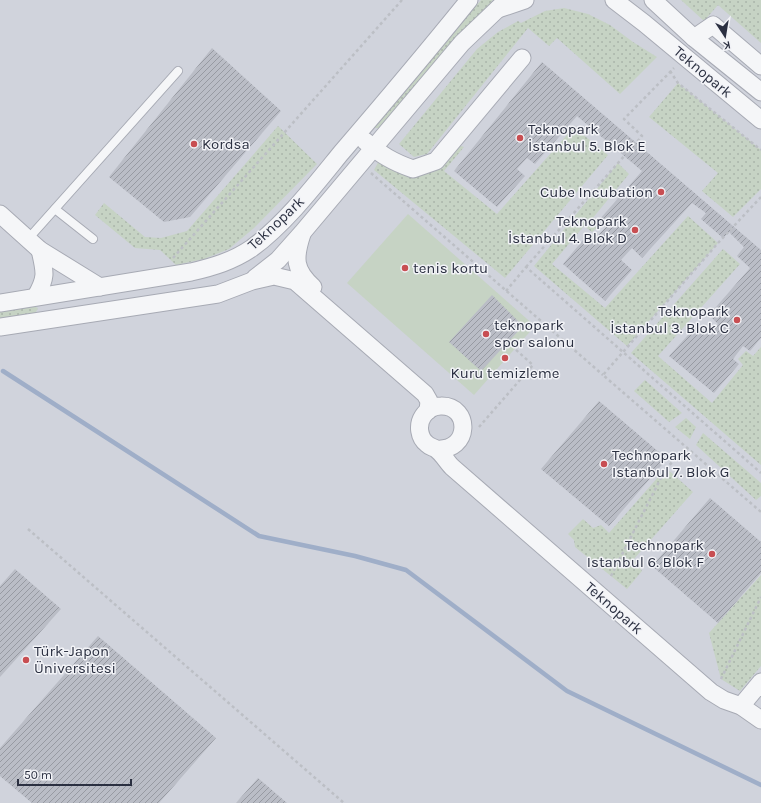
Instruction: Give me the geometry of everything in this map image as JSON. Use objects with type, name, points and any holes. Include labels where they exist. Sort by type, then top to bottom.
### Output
[{"type":"street","name":"Teknopark","points":[[0,303],[36,296],[100,287],[214,266],[233,260],[266,237],[302,199],[441,36],[469,0]]},
{"type":"street","name":"Teknopark","points":[[0,327],[218,294],[258,276],[278,260],[302,233],[462,44],[503,5],[526,0]]},
{"type":"street","name":"Teknopark","points":[[604,0],[644,23]]},
{"type":"street","name":"Teknopark","points":[[614,0],[761,120]]},
{"type":"street","name":"Teknopark","points":[[653,0],[664,7],[694,38],[761,92]]},
{"type":"street","points":[[694,38],[713,25],[761,66]]},
{"type":"street","points":[[358,134],[374,149],[395,163],[413,169],[436,161],[522,58]]},
{"type":"street","points":[[0,214],[34,245],[100,287]]},
{"type":"street","name":"Teknopark","points":[[302,233],[297,248],[298,264],[300,272],[306,280],[448,407]]},
{"type":"street","points":[[34,245],[45,268],[43,283],[36,296]]},
{"type":"street","points":[[243,253],[258,276]]},
{"type":"street","name":"Teknopark","points":[[258,276],[274,276],[295,281],[425,394],[429,402],[428,411]]},
{"type":"street","points":[[441,406],[448,407],[455,410],[460,416],[463,423],[461,437],[457,443],[443,448],[426,444],[420,434],[421,421],[424,415],[434,408],[441,406]]},
{"type":"street","name":"Teknopark","points":[[443,448],[452,467],[711,692],[724,700],[741,706],[761,720]]},
{"type":"street","points":[[741,706],[761,682]]},
{"type":"lane","points":[[34,245],[55,209],[178,72]]},
{"type":"lane","points":[[55,209],[93,239]]},
{"type":"path","points":[[171,260],[402,0]]},
{"type":"path","points":[[506,291],[642,136],[624,119],[684,56]]},
{"type":"path","points":[[670,71],[678,83],[761,150]]},
{"type":"path","points":[[361,164],[761,512]]},
{"type":"path","points":[[603,375],[718,243],[761,197]]},
{"type":"path","points":[[526,267],[761,473]]},
{"type":"path","points":[[478,428],[533,365],[515,349]]},
{"type":"path","points":[[611,576],[666,468],[688,448]]},
{"type":"path","points":[[28,529],[344,803]]},
{"type":"path","points":[[721,679],[761,597]]},
{"type":"shaded area","points":[[0,0],[761,0],[761,803],[0,803]]},
{"type":"green space","points":[[481,0],[493,0],[379,128],[373,128]]},
{"type":"green space","points":[[681,0],[761,0],[761,43],[718,5],[704,21]]},
{"type":"green space","points":[[564,8],[588,14],[610,25],[657,57],[620,94],[557,38],[549,46],[528,28],[427,154],[414,157],[399,144],[477,49],[498,32],[518,21],[521,23],[545,11]]},
{"type":"green space","points":[[678,83],[761,150],[761,189],[733,217],[702,191],[718,173],[649,117]]},
{"type":"green space","points":[[278,126],[317,164],[254,228],[229,249],[204,259],[176,265],[160,250],[135,248],[95,215],[104,203],[145,237],[161,238],[187,231]]},
{"type":"green space","points":[[574,127],[608,155],[505,278],[374,170],[380,159],[410,176],[429,173],[440,166],[458,145],[464,147],[444,171],[497,214]]},
{"type":"green space","points":[[618,163],[629,174],[592,219],[598,227],[592,232],[584,226],[552,264],[605,308],[688,216],[718,243],[627,346],[534,266]]},
{"type":"green space","points":[[408,214],[535,326],[474,395],[347,283]]},
{"type":"green space","points":[[723,249],[740,264],[658,356],[712,403],[743,365],[738,359],[746,351],[753,356],[761,347],[761,465],[631,353]]},
{"type":"green space","points":[[33,306],[38,308],[35,314],[0,321],[0,311]]},
{"type":"green space","points":[[645,380],[682,413],[669,422],[634,391]]},
{"type":"green space","points":[[686,418],[696,427],[690,439],[675,427]]},
{"type":"green space","points":[[703,433],[761,483],[761,496],[756,500],[696,445]]},
{"type":"green space","points":[[666,468],[693,492],[634,559],[642,571],[627,589],[575,547],[574,540],[568,534],[583,519],[593,528],[601,525],[609,533]]},
{"type":"green space","points":[[761,575],[761,666],[740,691],[721,679],[709,633]]},
{"type":"building","name":"Kordsa","points":[[212,48],[281,111],[190,217],[164,222],[109,177]]},
{"type":"building","points":[[542,62],[761,250],[761,338],[750,351],[743,346],[733,359],[739,364],[714,393],[669,356],[697,325],[709,335],[718,324],[709,315],[750,268],[737,256],[744,247],[729,232],[723,238],[701,219],[706,213],[692,203],[642,258],[632,248],[621,260],[632,270],[605,301],[563,264],[588,234],[594,239],[607,226],[599,220],[642,171],[577,116],[535,164],[527,158],[517,169],[525,176],[497,207],[454,171]]},
{"type":"building","name":"teknopark spor salonu","points":[[492,295],[523,326],[481,371],[449,342]]},
{"type":"building","name":"Technopark Istanbul 7. Blok G","points":[[599,401],[667,459],[609,526],[541,469]]},
{"type":"building","name":"Technopark Istanbul 6. Blok F","points":[[710,498],[761,542],[761,573],[718,623],[652,566]]},
{"type":"building","points":[[15,569],[61,609],[0,677],[0,586]]},
{"type":"building","points":[[98,636],[216,738],[159,803],[32,803],[0,776],[0,748]]},
{"type":"building","points":[[258,778],[287,803],[236,803]]},
{"type":"waterway","points":[[3,371],[259,536],[355,556],[406,570],[567,691],[761,785]]},
{"type":"place","name":"Teknopark İstanbul 5. Blok E","points":[[520,138]]},
{"type":"place","name":"Kordsa","points":[[194,144]]},
{"type":"place","name":"Cube Incubation","points":[[661,192]]},
{"type":"place","name":"Teknopark İstanbul 4. Blok D","points":[[635,230]]},
{"type":"place","name":"tenis kortu","points":[[405,268]]},
{"type":"place","name":"Teknopark İstanbul 3. Blok C","points":[[737,320]]},
{"type":"place","name":"teknopark spor salonu","points":[[486,334]]},
{"type":"place","name":"Kuru temizleme","points":[[505,358]]},
{"type":"place","name":"Technopark Istanbul 7. Blok G","points":[[604,464]]},
{"type":"place","name":"Technopark Istanbul 6. Blok F","points":[[712,554]]},
{"type":"place","name":"Türk-Japon Üniversitesi","points":[[26,660]]}]
